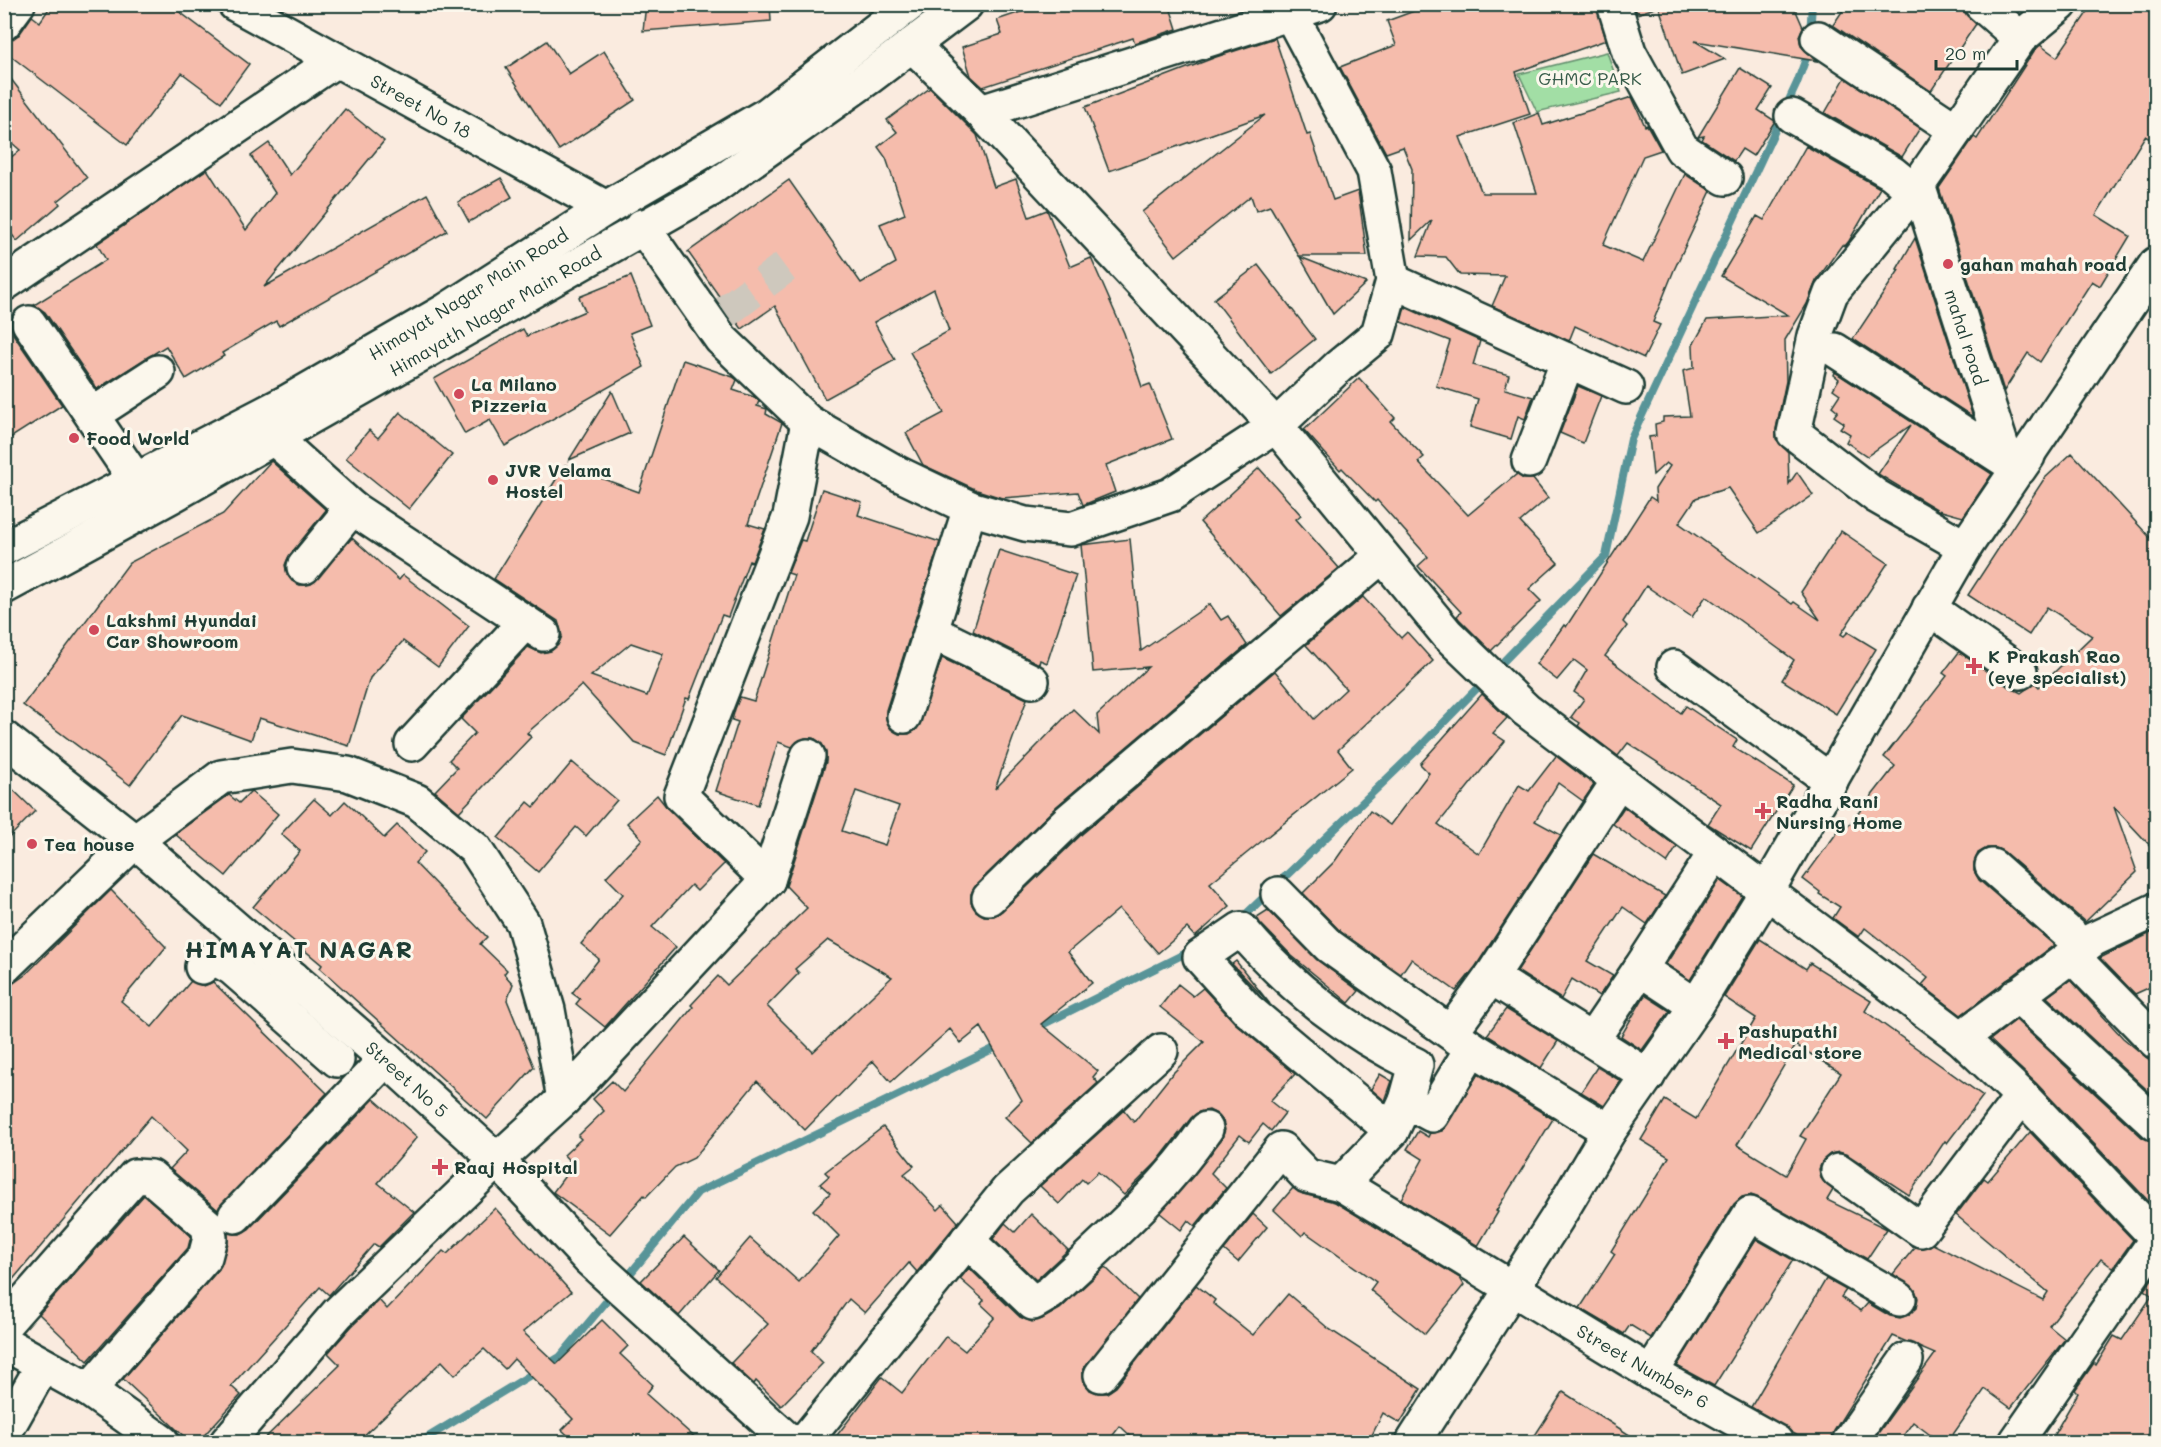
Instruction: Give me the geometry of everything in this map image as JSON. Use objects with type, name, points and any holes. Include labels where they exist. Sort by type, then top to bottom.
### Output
[{"type":"street","points":[[4,23],[18,4]]},
{"type":"street","name":"Street No 18","points":[[235,4],[606,208]]},
{"type":"street","name":"Himayat Nagar Main Road","points":[[4,548],[287,402],[447,310],[606,208],[768,114],[910,4]]},
{"type":"street","name":"Himayath Nagar Main Road","points":[[4,586],[274,438],[642,226],[710,190],[966,4]]},
{"type":"street","points":[[1614,4],[1629,52],[1682,149],[1725,178]]},
{"type":"street","points":[[1981,4],[2019,38]]},
{"type":"street","points":[[1965,547],[1876,496],[1794,433],[1815,336],[1831,293],[1916,188],[2019,38],[2061,4]]},
{"type":"street","points":[[642,226],[718,318],[721,339],[808,422],[899,474],[970,508],[1025,524],[1071,529],[1170,495],[1276,426],[1378,334],[1393,281],[1374,171],[1298,7],[981,112]]},
{"type":"street","points":[[1818,38],[1956,130]]},
{"type":"street","points":[[912,45],[981,112],[1156,302],[1276,426],[1447,634],[1526,710],[1961,1038],[2022,1096],[2157,1238],[2016,1443]]},
{"type":"street","points":[[4,284],[336,60]]},
{"type":"street","points":[[1792,116],[1916,188]]},
{"type":"street","name":"mahal road","points":[[1916,188],[2002,447],[2024,463]]},
{"type":"street","points":[[1413,1443],[1556,1220],[1610,1131],[1696,1006],[1767,891],[1965,547],[2157,264]]},
{"type":"street","points":[[1393,281],[1626,387]]},
{"type":"street","points":[[29,323],[135,479]]},
{"type":"street","points":[[1835,350],[2024,463]]},
{"type":"street","points":[[1529,460],[1568,360]]},
{"type":"street","points":[[92,415],[158,372]]},
{"type":"street","points":[[768,880],[681,796],[790,516],[808,422]]},
{"type":"street","points":[[274,438],[352,508],[534,628],[412,744]]},
{"type":"street","points":[[304,567],[352,508]]},
{"type":"street","points":[[904,716],[970,508]]},
{"type":"street","points":[[989,898],[1069,820],[1382,556]]},
{"type":"street","points":[[1929,608],[2020,672]]},
{"type":"street","points":[[932,632],[1032,681]]},
{"type":"street","points":[[1674,667],[1831,781]]},
{"type":"street","name":"Street No 5","points":[[4,738],[135,841],[282,990],[386,1059],[497,1160],[589,1259],[790,1443]]},
{"type":"street","points":[[227,1443],[338,1313],[564,1099],[768,880],[808,756]]},
{"type":"street","points":[[4,968],[135,841],[221,777],[292,766],[348,774],[417,801],[475,849],[523,923],[548,1010],[564,1099]]},
{"type":"street","points":[[1406,1101],[1432,1115],[1491,976],[1619,780]]},
{"type":"street","points":[[1592,1040],[1715,853]]},
{"type":"street","points":[[1992,866],[2150,1025]]},
{"type":"street","points":[[1278,894],[1329,946],[1462,1040],[1610,1131]]},
{"type":"street","points":[[1961,1038],[2094,939],[2157,910]]},
{"type":"street","points":[[1341,1184],[1392,1131],[1406,1101],[1416,1065],[1379,1047],[1323,1008],[1259,951],[1241,928],[1200,957],[1248,1010],[1392,1131]]},
{"type":"street","points":[[202,967],[214,958],[282,990],[337,1060]]},
{"type":"street","points":[[1640,969],[1696,1006]]},
{"type":"street","points":[[1491,976],[1648,1076]]},
{"type":"street","points":[[2017,995],[2153,1114]]},
{"type":"street","points":[[804,1443],[1008,1190],[1161,1051]]},
{"type":"street","points":[[235,1216],[386,1059]]},
{"type":"street","points":[[1838,1171],[1921,1230],[2022,1096]]},
{"type":"street","points":[[968,1240],[1033,1303],[1050,1293],[1151,1198],[1187,1157],[1206,1129]]},
{"type":"street","name":"Street Number 6","points":[[1101,1375],[1281,1149],[1307,1176],[1341,1184],[1651,1373],[1776,1443]]},
{"type":"street","points":[[4,1325],[135,1176],[151,1177],[208,1226],[210,1238],[205,1257],[89,1390]]},
{"type":"street","points":[[1651,1373],[1750,1214],[1899,1299]]},
{"type":"street","points":[[4,1343],[89,1390],[162,1443]]},
{"type":"street","points":[[1849,1443],[1905,1360]]},
{"type":"street","points":[[4,1434],[43,1365]]},
{"type":"green space","name":"GHMC PARK","points":[[1607,52],[1621,92],[1537,112],[1519,74]]},
{"type":"building","points":[[52,4],[169,4],[249,64],[221,102],[182,73],[127,145],[4,51],[4,41],[19,35],[32,16],[40,22]]},
{"type":"building","points":[[646,4],[770,4],[771,21],[643,31]]},
{"type":"building","points":[[1044,4],[1169,4],[1177,29],[1135,43],[1133,38],[983,87],[971,76],[962,47],[1002,34],[997,20]]},
{"type":"building","points":[[1433,4],[1596,4],[1606,40],[1516,72],[1530,114],[1460,137],[1482,193],[1537,193],[1514,123],[1539,113],[1543,125],[1632,97],[1645,126],[1647,125],[1661,150],[1643,156],[1603,245],[1643,262],[1685,174],[1711,191],[1674,270],[1653,322],[1660,325],[1644,358],[1575,326],[1569,341],[1492,306],[1505,276],[1460,275],[1446,257],[1418,256],[1432,220],[1411,240],[1412,169],[1403,147],[1386,153],[1340,67],[1396,45],[1387,21]]},
{"type":"building","points":[[1634,4],[1655,4],[1655,8],[1637,14]]},
{"type":"building","points":[[1658,4],[1793,4],[1803,27],[1799,36],[1801,46],[1817,61],[1695,41],[1725,59],[1682,75]]},
{"type":"building","points":[[1847,4],[1963,4],[1964,11],[1976,24],[1931,91],[1833,25]]},
{"type":"building","points":[[2093,4],[2157,4],[2157,143],[2145,136],[2096,215],[2130,236],[2100,286],[2092,281],[2040,362],[2028,353],[2004,391],[1939,188],[1974,137],[1977,139],[2034,51],[2040,45],[2057,57]]},
{"type":"building","points":[[1275,38],[1307,135],[1310,134],[1333,200],[1358,191],[1367,256],[1299,256],[1270,206],[1256,211],[1251,196],[1176,256],[1142,212],[1265,115],[1109,171],[1085,107],[1216,57]]},
{"type":"building","points":[[547,41],[569,74],[604,51],[635,100],[559,150],[506,68]]},
{"type":"building","points":[[1740,68],[1772,88],[1758,110],[1775,121],[1753,156],[1742,149],[1734,161],[1702,140],[1704,136],[1698,137]]},
{"type":"building","points":[[4,70],[87,178],[58,201],[60,204],[17,241],[4,225],[4,163],[20,150],[4,136]]},
{"type":"building","points":[[1845,78],[1920,128],[1902,157],[1825,113]]},
{"type":"building","points":[[930,88],[977,135],[994,187],[1016,179],[1029,217],[1047,210],[1070,267],[1091,258],[1124,333],[1142,387],[1150,384],[1172,439],[1106,465],[1115,492],[1083,505],[1078,492],[1002,498],[977,490],[923,465],[906,433],[944,413],[910,352],[949,331],[934,289],[874,322],[895,360],[825,399],[775,306],[742,329],[688,252],[789,180],[861,283],[896,263],[880,224],[905,214],[886,158],[878,147],[897,132],[887,120]]},
{"type":"building","points":[[345,109],[384,141],[264,287],[427,194],[447,231],[279,326],[276,321],[222,353],[224,356],[186,379],[166,346],[97,389],[45,312],[34,305],[106,260],[97,244],[207,169],[246,230],[275,193],[251,156],[269,143],[290,175]]},
{"type":"building","points":[[1806,146],[1880,188],[1849,241],[1845,246],[1842,245],[1816,281],[1807,304],[1785,340],[1786,381],[1776,439],[1788,452],[1789,484],[1797,472],[1813,495],[1759,533],[1728,488],[1696,498],[1679,523],[1792,604],[1794,602],[1820,620],[1801,592],[1841,531],[1888,563],[1841,634],[1844,636],[1848,632],[1876,649],[1836,714],[1782,680],[1794,660],[1706,596],[1692,617],[1646,586],[1623,622],[1627,626],[1605,656],[1681,713],[1686,706],[1737,740],[1733,747],[1793,785],[1751,851],[1708,824],[1721,804],[1628,743],[1618,756],[1578,726],[1580,723],[1571,717],[1584,699],[1574,692],[1587,670],[1574,660],[1557,680],[1536,664],[1564,625],[1566,627],[1650,497],[1656,501],[1655,489],[1670,466],[1666,463],[1653,475],[1649,437],[1656,436],[1655,424],[1663,422],[1663,417],[1690,416],[1683,371],[1694,368],[1693,345],[1707,320],[1788,315],[1721,276],[1757,216],[1764,220]]},
{"type":"building","points":[[501,178],[512,197],[469,222],[458,202]]},
{"type":"building","points":[[1915,238],[1973,417],[1853,339],[1899,270],[1897,269]]},
{"type":"building","points":[[1300,257],[1366,283],[1333,314]]},
{"type":"building","points":[[1258,265],[1315,339],[1271,374],[1214,299]]},
{"type":"building","points":[[631,276],[650,325],[630,333],[644,367],[505,446],[490,420],[465,434],[434,379],[523,329],[527,336],[585,311],[579,297]]},
{"type":"building","points":[[1405,307],[1480,341],[1473,365],[1509,375],[1505,389],[1533,397],[1525,419],[1518,416],[1511,439],[1470,427],[1478,399],[1436,386],[1450,341],[1401,322]]},
{"type":"building","points":[[11,319],[13,334],[62,405],[4,442],[4,324]]},
{"type":"building","points":[[683,360],[733,377],[737,380],[733,390],[754,397],[759,401],[757,406],[767,409],[766,414],[782,423],[748,524],[765,529],[752,562],[749,561],[728,617],[722,615],[689,699],[686,698],[666,755],[635,743],[582,685],[527,733],[531,737],[459,812],[435,791],[457,768],[449,760],[475,733],[461,719],[528,647],[541,653],[551,651],[558,645],[562,636],[558,621],[494,579],[565,465],[639,492]],"holes":[[[631,643],[663,654],[647,696],[591,676]]]},
{"type":"building","points":[[1835,372],[1992,474],[1963,517],[1938,510],[1878,474],[1911,425],[1867,456],[1846,442],[1850,434],[1840,428],[1844,423],[1834,416],[1838,411],[1832,406],[1840,394],[1833,389],[1839,379],[1834,375]]},
{"type":"building","points":[[1359,378],[1395,418],[1391,422],[1424,457],[1418,462],[1468,515],[1517,474],[1523,479],[1533,479],[1548,498],[1520,522],[1558,563],[1529,589],[1541,601],[1491,651],[1459,619],[1457,616],[1461,612],[1418,566],[1428,557],[1377,500],[1375,502],[1342,468],[1340,470],[1304,430]]},
{"type":"building","points":[[1578,386],[1601,396],[1583,443],[1560,433]]},
{"type":"building","points":[[612,391],[630,433],[569,460]]},
{"type":"building","points":[[400,412],[452,455],[409,509],[346,458],[369,430],[378,438]]},
{"type":"building","points":[[2072,453],[2157,545],[2157,853],[2114,807],[2137,872],[2085,922],[2004,852],[1996,848],[1987,848],[1978,853],[1974,871],[1979,880],[2054,945],[1961,1015],[1922,985],[1928,978],[1865,928],[1859,937],[1833,918],[1840,907],[1819,894],[1820,892],[1803,879],[1841,827],[1845,830],[1895,766],[1884,757],[1947,676],[1943,673],[1959,652],[2021,693],[2035,683],[2039,687],[2092,636],[2047,607],[2029,635],[1968,595],[2044,479]]},
{"type":"building","points":[[271,461],[326,510],[289,556],[285,565],[292,581],[300,585],[311,584],[352,538],[399,580],[403,575],[469,626],[438,667],[403,641],[370,678],[349,746],[259,718],[251,740],[182,715],[130,785],[23,705],[129,563],[223,514]]},
{"type":"building","points":[[1259,468],[1301,515],[1296,519],[1339,568],[1281,616],[1200,522]]},
{"type":"building","points":[[822,489],[862,502],[858,515],[940,542],[886,710],[886,719],[891,729],[899,734],[909,734],[917,729],[942,658],[1027,699],[995,789],[1073,709],[1099,734],[1097,715],[1148,667],[1093,672],[1081,545],[1130,539],[1141,651],[1210,604],[1221,620],[1228,616],[1247,645],[1057,806],[976,885],[971,894],[971,903],[976,911],[984,916],[994,916],[1002,911],[1082,834],[1275,671],[1314,719],[1346,689],[1306,645],[1363,597],[1401,638],[1407,632],[1433,661],[1338,750],[1352,768],[1210,883],[1230,906],[1195,937],[1187,928],[1158,953],[1119,909],[1068,952],[1092,983],[1041,1024],[1098,1071],[1093,1077],[1098,1083],[1032,1143],[1005,1117],[1022,1100],[981,1027],[961,1043],[950,1029],[891,1082],[873,1061],[805,1130],[757,1081],[694,1158],[675,1167],[646,1197],[644,1195],[610,1234],[553,1192],[573,1165],[564,1155],[581,1139],[578,1136],[604,1111],[593,1099],[612,1081],[623,1092],[693,1007],[691,1005],[718,976],[727,985],[807,908],[786,886],[826,762],[826,753],[822,744],[814,738],[805,738],[792,747],[778,742],[758,805],[716,791],[738,722],[732,720],[735,709],[740,697],[754,701],[794,575],[788,573],[801,540],[805,541]],"holes":[[[856,791],[899,806],[885,845],[842,831]],[[828,940],[892,977],[813,1052],[767,1006],[799,973],[795,969]]]},
{"type":"building","points":[[999,550],[1076,575],[1047,663],[1040,660],[1039,664],[973,631]]},
{"type":"building","points":[[1482,694],[1507,718],[1493,733],[1505,741],[1438,824],[1479,854],[1519,785],[1529,791],[1556,756],[1594,785],[1583,801],[1558,783],[1535,821],[1561,835],[1476,966],[1456,991],[1411,959],[1401,974],[1341,932],[1303,893],[1335,861],[1370,811],[1390,825],[1429,773],[1420,764]]},
{"type":"building","points":[[572,762],[617,800],[586,836],[576,827],[538,872],[498,838],[528,802],[534,807]]},
{"type":"building","points":[[4,781],[35,811],[4,843]]},
{"type":"building","points":[[251,791],[278,814],[226,876],[175,834],[229,795],[239,803]]},
{"type":"building","points":[[657,795],[668,809],[724,864],[697,891],[691,885],[652,927],[676,947],[605,1027],[576,1004],[580,999],[572,993],[599,959],[581,944],[623,894],[606,877],[642,839],[627,823]]},
{"type":"building","points":[[314,799],[332,815],[345,801],[384,838],[397,825],[425,852],[415,863],[487,937],[480,944],[507,970],[504,974],[513,984],[507,1000],[534,1067],[487,1119],[320,968],[322,965],[253,907],[300,851],[281,834]]},
{"type":"building","points":[[1624,807],[1677,847],[1667,863],[1613,824]]},
{"type":"building","points":[[1593,854],[1665,896],[1647,924],[1623,907],[1587,961],[1613,976],[1599,996],[1572,979],[1561,999],[1517,971]]},
{"type":"building","points":[[1720,880],[1742,896],[1690,980],[1666,964]]},
{"type":"building","points":[[111,890],[166,947],[121,1001],[152,1027],[191,981],[204,986],[213,982],[327,1093],[218,1210],[170,1169],[187,1151],[151,1116],[4,1290],[4,990],[25,975]]},
{"type":"building","points":[[1268,910],[1316,959],[1359,991],[1349,1003],[1292,956],[1260,923],[1257,917]]},
{"type":"building","points":[[2157,930],[2157,952],[2149,955],[2157,972],[2157,984],[2135,994],[2100,958]]},
{"type":"building","points":[[1760,939],[1806,969],[1810,963],[1871,1001],[1865,1011],[1983,1096],[1947,1143],[1945,1141],[1909,1195],[1848,1155],[1839,1152],[1830,1154],[1823,1160],[1819,1169],[1821,1178],[1833,1190],[1827,1200],[1887,1229],[1867,1259],[1759,1198],[1751,1195],[1742,1197],[1734,1204],[1651,1338],[1630,1325],[1624,1334],[1580,1308],[1615,1254],[1611,1251],[1669,1157],[1641,1140],[1665,1100],[1696,1119],[1756,1018],[1724,997]],"holes":[[[1796,1045],[1841,1073],[1800,1136],[1806,1139],[1786,1175],[1737,1145]]]},
{"type":"building","points":[[1236,961],[1270,1004],[1232,964]]},
{"type":"building","points":[[2070,980],[2123,1038],[2157,1066],[2157,1099],[2047,997]]},
{"type":"building","points":[[1178,984],[1193,996],[1203,988],[1236,1024],[1295,1074],[1270,1101],[1285,1113],[1271,1131],[1263,1124],[1249,1142],[1240,1135],[1211,1173],[1226,1188],[1195,1226],[1188,1220],[1181,1230],[1160,1213],[1221,1140],[1225,1130],[1223,1121],[1209,1110],[1199,1112],[1191,1118],[1157,1162],[1124,1195],[1098,1172],[1086,1183],[1082,1179],[1059,1204],[1040,1186],[1124,1110],[1134,1122],[1172,1074],[1204,1042],[1160,1007]]},
{"type":"building","points":[[1645,995],[1670,1011],[1642,1050],[1621,1036]]},
{"type":"building","points":[[1506,1009],[1558,1041],[1541,1068],[1487,1035]]},
{"type":"building","points":[[2016,1020],[2143,1138],[2157,1142],[2157,1210],[2036,1083],[1990,1040]]},
{"type":"building","points":[[1597,1067],[1621,1081],[1604,1106],[1581,1092]]},
{"type":"building","points":[[1380,1074],[1392,1081],[1385,1101],[1371,1089]]},
{"type":"building","points":[[1478,1074],[1553,1119],[1496,1211],[1498,1212],[1478,1246],[1401,1199],[1423,1159],[1407,1149],[1418,1131],[1428,1137],[1430,1133],[1442,1131]]},
{"type":"building","points":[[374,1099],[417,1137],[378,1183],[414,1212],[379,1247],[374,1244],[329,1295],[320,1287],[231,1386],[241,1395],[197,1443],[191,1443],[123,1379],[219,1269],[228,1243],[228,1233],[240,1234],[249,1229]]},
{"type":"building","points":[[883,1127],[914,1166],[904,1174],[938,1210],[943,1205],[958,1222],[917,1272],[909,1263],[865,1313],[849,1299],[811,1351],[823,1363],[781,1406],[756,1381],[754,1384],[731,1363],[768,1324],[716,1277],[750,1238],[799,1282],[839,1236],[813,1210],[830,1193],[820,1184],[829,1176],[825,1172]]},
{"type":"building","points":[[2030,1132],[2133,1240],[2113,1268],[2101,1259],[2049,1326],[2065,1339],[2011,1408],[1985,1389],[1947,1443],[1941,1443],[1913,1422],[1898,1443],[1871,1443],[1935,1354],[1893,1336],[1834,1431],[1830,1443],[1809,1443],[1751,1407],[1826,1279],[1846,1290],[1841,1297],[1861,1311],[1868,1303],[1890,1316],[1900,1318],[1916,1308],[1918,1298],[1915,1290],[1893,1274],[1915,1247],[1928,1247],[1933,1244],[2043,1300],[2048,1292],[1956,1215],[1984,1178],[1988,1181]]},
{"type":"building","points":[[1293,1188],[1303,1194],[1335,1202],[1460,1278],[1464,1285],[1425,1334],[1370,1290],[1376,1282],[1305,1232],[1302,1236],[1274,1210]]},
{"type":"building","points":[[144,1195],[191,1236],[188,1248],[88,1361],[39,1314]]},
{"type":"building","points":[[495,1208],[571,1292],[523,1332],[557,1364],[602,1320],[628,1346],[620,1354],[653,1385],[646,1394],[701,1443],[576,1443],[562,1430],[573,1419],[514,1359],[505,1369],[484,1349],[455,1375],[442,1361],[356,1443],[260,1443],[340,1365],[328,1353],[352,1326],[379,1300],[387,1309],[443,1251],[447,1254]]},
{"type":"building","points":[[1031,1214],[1068,1250],[1036,1280],[993,1239],[1005,1223],[1015,1232]]},
{"type":"building","points":[[1253,1214],[1267,1227],[1238,1262],[1224,1250]]},
{"type":"building","points":[[684,1237],[719,1270],[679,1316],[641,1281]]},
{"type":"building","points":[[1756,1239],[1793,1260],[1714,1386],[1677,1366]]},
{"type":"building","points":[[1105,1267],[1138,1299],[1083,1372],[1084,1382],[1090,1390],[1107,1393],[1116,1387],[1196,1285],[1215,1300],[1213,1303],[1253,1335],[1288,1294],[1329,1329],[1421,1389],[1400,1423],[1383,1413],[1368,1443],[1138,1443],[1120,1426],[1107,1443],[831,1443],[882,1377],[902,1393],[946,1336],[965,1351],[995,1317],[981,1304],[984,1300],[960,1279],[969,1268],[1020,1317],[1032,1322],[1060,1309]]},
{"type":"building","points":[[2157,1272],[2157,1421],[2143,1443],[2049,1443],[2078,1393],[2075,1390],[2094,1363],[2096,1365],[2114,1336],[2122,1340],[2152,1296],[2144,1290]]},
{"type":"building","points":[[1563,1392],[1642,1443],[1530,1443]]},
{"type":"waterway","points":[[1495,670],[1606,556],[1631,439],[1797,83],[1809,50],[1812,4]]},
{"type":"waterway","points":[[1240,920],[1418,749],[1486,679]]},
{"type":"waterway","points":[[1034,1029],[1194,949]]},
{"type":"waterway","points":[[624,1281],[698,1192],[1003,1044]]},
{"type":"waterway","points":[[420,1442],[560,1357],[615,1291]]},
{"type":"tunnel","points":[[725,312],[785,267]]},
{"type":"place","name":"gahan mahah road","points":[[1948,264]]},
{"type":"place","name":"La Milano Pizzeria","points":[[459,394]]},
{"type":"place","name":"Food World","points":[[74,438]]},
{"type":"place","name":"JVR Velama Hostel","points":[[493,480]]},
{"type":"place","name":"Lakshmi Hyundai Car Showroom","points":[[94,630]]},
{"type":"place","name":"K Prakash Rao (eye specialist)","points":[[1974,666]]},
{"type":"place","name":"Radha Rani Nursing Home","points":[[1763,811]]},
{"type":"place","name":"Tea house","points":[[32,844]]},
{"type":"place","name":"Pashupathi Medical store","points":[[1726,1041]]},
{"type":"place","name":"Raaj Hospital","points":[[440,1167]]},
{"type":"district","name":"HIMAYAT NAGAR","points":[[299,948]]}]
